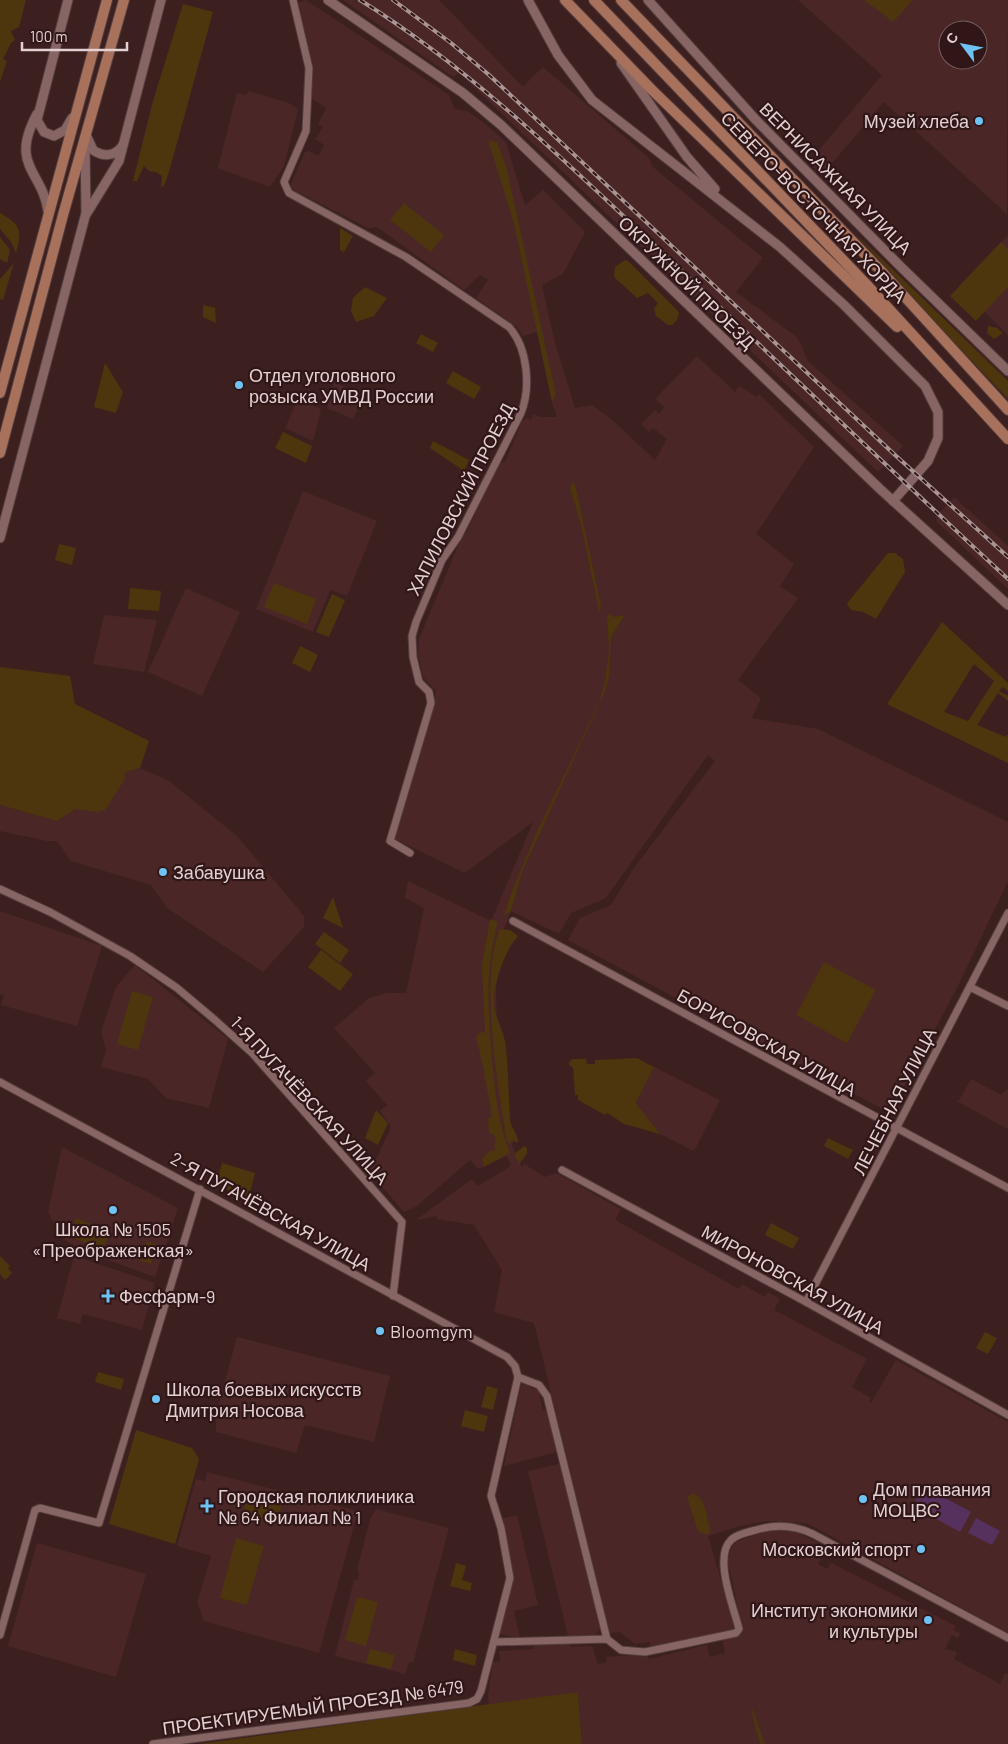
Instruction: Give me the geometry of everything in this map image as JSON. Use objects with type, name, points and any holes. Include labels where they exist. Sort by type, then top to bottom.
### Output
[{"type":"main road","points":[[0,393],[107,0]]},
{"type":"main road","points":[[0,453],[63,215],[124,0]]},
{"type":"main road","points":[[565,0],[603,42],[822,256],[947,374]]},
{"type":"main road","name":"СЕВЕРО-ВОСТОЧНАЯ ХОРДА","points":[[594,0],[868,285],[1008,439]]},
{"type":"main road","name":"СЕВЕРО-ВОСТОЧНАЯ ХОРДА","points":[[621,0],[867,256],[1008,410]]},
{"type":"street","points":[[48,211],[26,158],[28,140],[38,112],[68,0]]},
{"type":"street","points":[[86,213],[119,161],[161,0]]},
{"type":"street","name":"ХАПИЛОВСКИЙ ПРОЕЗД","points":[[293,0],[310,68],[306,131],[284,182],[285,189],[289,193],[406,257],[509,326],[518,340],[528,382],[527,397],[521,413],[458,537],[442,560],[412,636],[413,656],[419,682],[429,692],[431,703],[390,841],[410,853]]},
{"type":"street","name":"ОКРУЖНОЙ ПРОЕЗД","points":[[328,0],[463,93],[495,120],[893,501],[1008,606]]},
{"type":"street","points":[[528,0],[558,54],[592,100],[633,135],[731,207],[780,247],[844,304],[914,372],[933,399],[940,423],[940,432],[934,453],[893,501]]},
{"type":"street","name":"ВЕРНИСАЖНАЯ УЛИЦА","points":[[648,0],[756,120],[907,273],[1008,370]]},
{"type":"street","points":[[603,42],[633,80],[687,157],[731,207]]},
{"type":"street","points":[[38,112],[37,120],[41,128],[47,134],[57,135],[65,130],[77,108]]},
{"type":"street","points":[[86,137],[89,145],[98,154],[110,155],[116,152],[124,143]]},
{"type":"street","points":[[0,538],[86,213],[86,137]]},
{"type":"street","name":"1-Я ПУГАЧЁВСКАЯ УЛИЦА","points":[[0,889],[50,912],[146,966],[201,1008],[253,1054],[402,1222],[393,1296]]},
{"type":"street","name":"ЛЕЧЕБНАЯ УЛИЦА","points":[[806,1302],[1008,913]]},
{"type":"street","name":"БОРИСОВСКАЯ УЛИЦА","points":[[513,921],[1008,1188]]},
{"type":"street","points":[[970,986],[1008,1006]]},
{"type":"street","name":"2-Я ПУГАЧЁВСКАЯ УЛИЦА","points":[[0,1082],[507,1357],[515,1366],[518,1376]]},
{"type":"street","name":"МИРОНОВСКАЯ УЛИЦА","points":[[562,1170],[806,1302],[1008,1415]]},
{"type":"street","points":[[0,1635],[35,1510],[40,1508],[100,1523],[200,1189]]},
{"type":"street","points":[[518,1376],[539,1385],[547,1396],[607,1639],[621,1650],[645,1652],[736,1633],[739,1629],[723,1563],[727,1546],[735,1537],[767,1527],[783,1526],[802,1529],[1008,1638]]},
{"type":"street","name":"ПРОЕКТИРУЕМЫЙ ПРОЕЗД № 6479","points":[[154,1744],[469,1703],[476,1699],[481,1691],[510,1578],[501,1528],[492,1496],[518,1376]]},
{"type":"street","points":[[494,1642],[607,1639]]},
{"type":"shaded area","points":[[0,0],[26,0],[19,27],[11,31],[15,40],[11,43],[3,59],[7,61],[0,82]]},
{"type":"shaded area","points":[[306,0],[449,95],[455,109],[467,111],[482,121],[506,142],[525,205],[543,190],[585,232],[563,274],[542,285],[555,343],[575,408],[592,405],[610,418],[655,460],[667,439],[653,428],[649,432],[641,424],[655,410],[659,414],[664,407],[655,399],[697,356],[735,392],[739,386],[757,397],[759,394],[814,447],[756,534],[794,564],[780,586],[798,598],[738,680],[761,698],[752,718],[818,729],[1008,822],[1008,881],[957,988],[890,1113],[568,940],[580,918],[611,905],[634,868],[715,761],[708,755],[606,898],[571,913],[559,934],[511,911],[502,934],[496,964],[496,994],[500,1102],[515,1140],[512,1145],[522,1167],[524,1164],[545,1177],[556,1173],[621,1209],[615,1220],[739,1289],[742,1284],[765,1297],[768,1292],[780,1299],[774,1310],[867,1359],[852,1387],[871,1398],[869,1402],[871,1403],[896,1360],[1008,1422],[1008,1633],[807,1523],[766,1521],[740,1526],[708,1536],[737,1635],[743,1633],[728,1560],[731,1549],[735,1542],[766,1531],[794,1531],[827,1547],[818,1564],[827,1569],[831,1563],[956,1626],[954,1630],[960,1633],[958,1638],[952,1635],[945,1649],[957,1652],[954,1659],[1000,1684],[1005,1673],[1008,1674],[1008,1744],[582,1744],[578,1692],[489,1705],[488,1695],[493,1662],[500,1661],[499,1651],[534,1649],[534,1645],[569,1643],[570,1647],[592,1646],[598,1664],[607,1662],[606,1657],[632,1655],[648,1657],[649,1659],[707,1645],[710,1657],[725,1653],[722,1637],[716,1635],[651,1647],[650,1642],[635,1644],[620,1632],[610,1633],[534,1323],[494,1312],[502,1270],[474,1225],[437,1219],[437,1216],[416,1220],[472,1179],[478,1186],[511,1166],[507,1156],[478,1169],[470,1160],[417,1206],[404,1212],[366,1168],[378,1156],[391,1127],[380,1111],[387,1105],[366,1081],[375,1073],[334,1028],[369,998],[387,993],[406,993],[424,908],[405,898],[408,881],[491,921],[533,822],[465,873],[395,839],[430,719],[436,691],[423,677],[418,655],[419,639],[463,534],[466,534],[499,463],[505,462],[522,422],[526,418],[531,420],[533,414],[541,417],[557,417],[537,332],[523,336],[517,327],[476,298],[488,280],[480,275],[464,290],[377,227],[368,228],[292,189],[291,184],[305,152],[309,151],[318,156],[324,145],[315,139],[323,127],[318,124],[326,108],[310,97],[314,69],[298,3]]},
{"type":"shaded area","points":[[343,0],[439,0],[523,87],[543,67],[649,158],[653,167],[763,258],[736,292],[798,338],[808,361],[903,446],[878,472],[459,73],[453,77]]},
{"type":"shaded area","points":[[798,0],[1008,0],[1007,214],[884,102],[822,175],[809,162],[882,75]]},
{"type":"shaded area","points":[[864,0],[913,0],[893,22]]},
{"type":"shaded area","points":[[183,4],[213,12],[169,172],[164,186],[161,187],[162,176],[156,172],[149,171],[144,166],[137,181],[133,181],[153,101]]},
{"type":"shaded area","points":[[248,91],[289,103],[298,109],[284,166],[270,187],[218,168],[237,93],[246,95]]},
{"type":"shaded area","points":[[488,140],[497,142],[507,169],[556,395],[552,402],[514,224]]},
{"type":"shaded area","points":[[404,203],[444,235],[431,252],[390,220]]},
{"type":"shaded area","points":[[0,213],[16,224],[18,228],[19,239],[16,253],[11,242],[0,229]]},
{"type":"shaded area","points":[[340,228],[353,236],[344,252],[340,250]]},
{"type":"shaded area","points":[[852,230],[1008,381],[1008,399],[952,340]]},
{"type":"shaded area","points":[[1008,235],[1008,335],[959,286]]},
{"type":"shaded area","points":[[0,237],[10,250],[7,263],[0,259]]},
{"type":"shaded area","points":[[1001,242],[1008,249],[1008,287],[976,321],[950,296]]},
{"type":"shaded area","points":[[625,260],[679,313],[677,320],[672,325],[668,325],[656,316],[654,309],[658,303],[648,293],[637,298],[614,277],[615,267]]},
{"type":"shaded area","points":[[14,263],[3,300],[0,299],[0,279]]},
{"type":"shaded area","points":[[365,287],[387,298],[374,316],[356,322],[351,311],[353,298]]},
{"type":"shaded area","points":[[203,305],[215,308],[216,323],[203,317]]},
{"type":"shaded area","points":[[988,326],[997,328],[1003,333],[994,339],[987,333]]},
{"type":"shaded area","points":[[421,334],[438,343],[433,352],[416,343]]},
{"type":"shaded area","points":[[105,363],[123,392],[116,413],[94,407]]},
{"type":"shaded area","points":[[453,371],[481,387],[474,399],[446,383]]},
{"type":"shaded area","points":[[334,382],[364,395],[353,419],[327,408]]},
{"type":"shaded area","points":[[298,399],[321,409],[313,441],[285,428]]},
{"type":"shaded area","points":[[283,432],[312,446],[306,463],[275,448]]},
{"type":"shaded area","points":[[433,441],[469,460],[464,471],[430,448]]},
{"type":"shaded area","points":[[572,482],[575,484],[601,605],[600,615],[580,521],[570,489]]},
{"type":"shaded area","points":[[303,491],[377,521],[347,596],[330,590],[313,632],[256,609]]},
{"type":"shaded area","points":[[954,497],[1008,546],[1008,589],[937,522],[936,517]]},
{"type":"shaded area","points":[[59,544],[76,548],[72,565],[55,560]]},
{"type":"shaded area","points":[[888,553],[895,553],[903,559],[905,572],[876,619],[863,612],[851,610],[847,604]]},
{"type":"shaded area","points":[[274,583],[316,599],[307,624],[264,607]]},
{"type":"shaded area","points":[[130,588],[161,591],[159,611],[128,609]]},
{"type":"shaded area","points":[[186,588],[240,612],[202,696],[148,672]]},
{"type":"shaded area","points":[[332,594],[345,600],[329,637],[316,632]]},
{"type":"shaded area","points":[[610,614],[614,617],[625,615],[611,637],[609,676],[606,689],[522,872],[511,911],[504,916],[512,891],[535,836],[600,700],[605,681],[609,650],[607,616]]},
{"type":"shaded area","points":[[104,615],[157,620],[144,672],[93,664]]},
{"type":"shaded area","points":[[942,622],[1008,683],[1008,691],[1003,687],[999,691],[1008,696],[1008,701],[998,693],[977,725],[1006,737],[1008,734],[1008,763],[887,704]],"holes":[[[974,664],[994,681],[968,721],[944,712]]]},
{"type":"shaded area","points":[[300,646],[318,655],[310,672],[292,663]]},
{"type":"shaded area","points":[[0,667],[70,676],[75,704],[149,741],[140,768],[127,772],[124,775],[125,779],[105,810],[97,812],[76,809],[57,821],[0,805]]},
{"type":"shaded area","points":[[140,768],[169,781],[237,836],[304,916],[304,927],[263,972],[167,908],[151,885],[71,861],[57,841],[47,841],[0,831],[0,805],[57,821],[117,783],[127,772]]},
{"type":"shaded area","points":[[333,897],[343,928],[323,918]]},
{"type":"shaded area","points":[[0,911],[102,946],[77,1026],[1,1005],[4,995],[0,994]]},
{"type":"shaded area","points":[[490,919],[498,922],[489,973],[492,1059],[500,1118],[510,1153],[484,1167],[482,1159],[491,1150],[497,1151],[494,1146],[496,1141],[494,1135],[489,1132],[488,1119],[492,1116],[476,1037],[481,1032],[485,1033],[482,965]]},
{"type":"shaded area","points":[[500,929],[510,930],[518,936],[503,961],[499,972],[494,1003],[495,1012],[505,1041],[510,1122],[518,1140],[518,1143],[512,1140],[510,1144],[507,1141],[499,1093],[492,1034],[491,974],[494,949]]},
{"type":"shaded area","points":[[324,932],[349,950],[340,963],[315,944]]},
{"type":"shaded area","points":[[321,950],[353,974],[340,991],[308,967]]},
{"type":"shaded area","points":[[824,962],[876,990],[847,1043],[796,1015]]},
{"type":"shaded area","points":[[135,965],[228,1039],[209,1108],[166,1098],[148,1079],[101,1067],[106,1050],[101,1032],[116,987]]},
{"type":"shaded area","points":[[132,991],[153,997],[138,1050],[117,1044]]},
{"type":"shaded area","points":[[637,1058],[654,1067],[636,1103],[660,1134],[624,1124],[607,1113],[605,1115],[578,1100],[578,1095],[575,1095],[573,1068],[568,1064],[572,1059],[586,1059],[587,1064],[595,1064],[595,1060]]},
{"type":"shaded area","points":[[654,1067],[720,1100],[694,1151],[660,1134],[636,1103]]},
{"type":"shaded area","points":[[971,1079],[1001,1095],[1008,1089],[1008,1129],[958,1102]]},
{"type":"shaded area","points":[[376,1110],[388,1123],[378,1145],[365,1138]]},
{"type":"shaded area","points":[[828,1138],[853,1150],[848,1159],[824,1146]]},
{"type":"shaded area","points":[[524,1146],[527,1148],[527,1154],[519,1164],[514,1154]]},
{"type":"shaded area","name":"Школа № 1505 «Преображенская»","points":[[62,1147],[178,1208],[155,1277],[78,1249],[60,1236],[48,1212]]},
{"type":"shaded area","points":[[222,1163],[255,1173],[248,1200],[216,1184]]},
{"type":"shaded area","points":[[76,1218],[110,1232],[103,1250],[69,1236]]},
{"type":"shaded area","points":[[771,1223],[799,1238],[793,1249],[765,1235]]},
{"type":"shaded area","points":[[147,1241],[158,1245],[151,1264],[140,1261]]},
{"type":"shaded area","points":[[0,1256],[10,1266],[8,1268],[12,1273],[5,1280],[0,1274]]},
{"type":"shaded area","name":"Фесфарм-9","points":[[74,1256],[155,1283],[142,1330],[83,1314],[80,1324],[57,1318]]},
{"type":"shaded area","points":[[985,1332],[997,1338],[988,1354],[976,1348]]},
{"type":"shaded area","points":[[237,1337],[390,1376],[374,1442],[305,1425],[296,1453],[216,1432],[216,1414]]},
{"type":"shaded area","points":[[98,1372],[124,1379],[121,1390],[95,1382]]},
{"type":"shaded area","points":[[526,1384],[533,1389],[538,1388],[543,1411],[548,1410],[556,1452],[504,1466],[521,1385]]},
{"type":"shaded area","points":[[487,1386],[498,1389],[493,1410],[481,1407]]},
{"type":"shaded area","points":[[465,1410],[488,1416],[484,1432],[461,1426]]},
{"type":"shaded area","points":[[136,1430],[192,1448],[199,1459],[175,1544],[109,1524]]},
{"type":"shaded area","points":[[559,1464],[602,1626],[594,1636],[568,1636],[528,1471]]},
{"type":"shaded area","points":[[207,1472],[358,1511],[319,1653],[204,1621],[197,1603],[211,1556],[177,1546],[196,1479],[205,1481]]},
{"type":"shaded area","points":[[923,1486],[971,1512],[960,1532],[913,1506]]},
{"type":"shaded area","points":[[249,1491],[283,1500],[276,1525],[242,1515]]},
{"type":"shaded area","points":[[692,1493],[697,1495],[703,1503],[711,1531],[707,1535],[698,1531],[687,1497]]},
{"type":"shaded area","points":[[376,1509],[449,1528],[413,1663],[409,1662],[405,1674],[335,1656],[354,1580],[358,1579],[359,1573],[357,1570],[370,1519]]},
{"type":"shaded area","points":[[517,1515],[538,1605],[514,1611],[520,1638],[499,1634],[513,1576],[503,1518]]},
{"type":"shaded area","points":[[976,1518],[1000,1531],[992,1545],[968,1533]]},
{"type":"shaded area","points":[[236,1538],[264,1546],[247,1605],[220,1598]]},
{"type":"shaded area","points":[[37,1543],[146,1574],[116,1677],[8,1646]]},
{"type":"shaded area","points":[[456,1563],[466,1566],[462,1580],[472,1583],[470,1591],[450,1586]]},
{"type":"shaded area","points":[[357,1597],[378,1602],[366,1646],[345,1640]]},
{"type":"shaded area","points":[[370,1649],[395,1655],[391,1669],[366,1663]]},
{"type":"shaded area","points":[[455,1649],[477,1655],[475,1666],[453,1660]]},
{"type":"shaded area","points":[[578,1692],[582,1744],[199,1744]]},
{"type":"shaded area","points":[[751,1710],[753,1710],[765,1744],[760,1744]]},
{"type":"railway","points":[[360,0],[400,26],[476,83],[548,146],[1008,579]]},
{"type":"railway","points":[[393,0],[451,43],[488,74],[895,455],[1008,557]]},
{"type":"place","name":"Музей хлеба","points":[[979,121]]},
{"type":"place","name":"Отдел уголовного розыска УМВД России","points":[[239,385]]},
{"type":"place","name":"Забавушка","points":[[163,872]]},
{"type":"place","name":"Школа № 1505 «Преображенская»","points":[[113,1210]]},
{"type":"place","name":"Фесфарм-9","points":[[108,1296]]},
{"type":"place","name":"Bloomgym","points":[[380,1331]]},
{"type":"place","name":"Школа боевых искусств Дмитрия Носова","points":[[156,1399]]},
{"type":"place","name":"Дом плавания МОЦВС","points":[[863,1499]]},
{"type":"place","name":"Городская поликлиника № 64 Филиал № 1","points":[[207,1506]]},
{"type":"place","name":"Московский спорт","points":[[921,1549]]},
{"type":"place","name":"Институт экономики и культуры","points":[[928,1620]]}]
